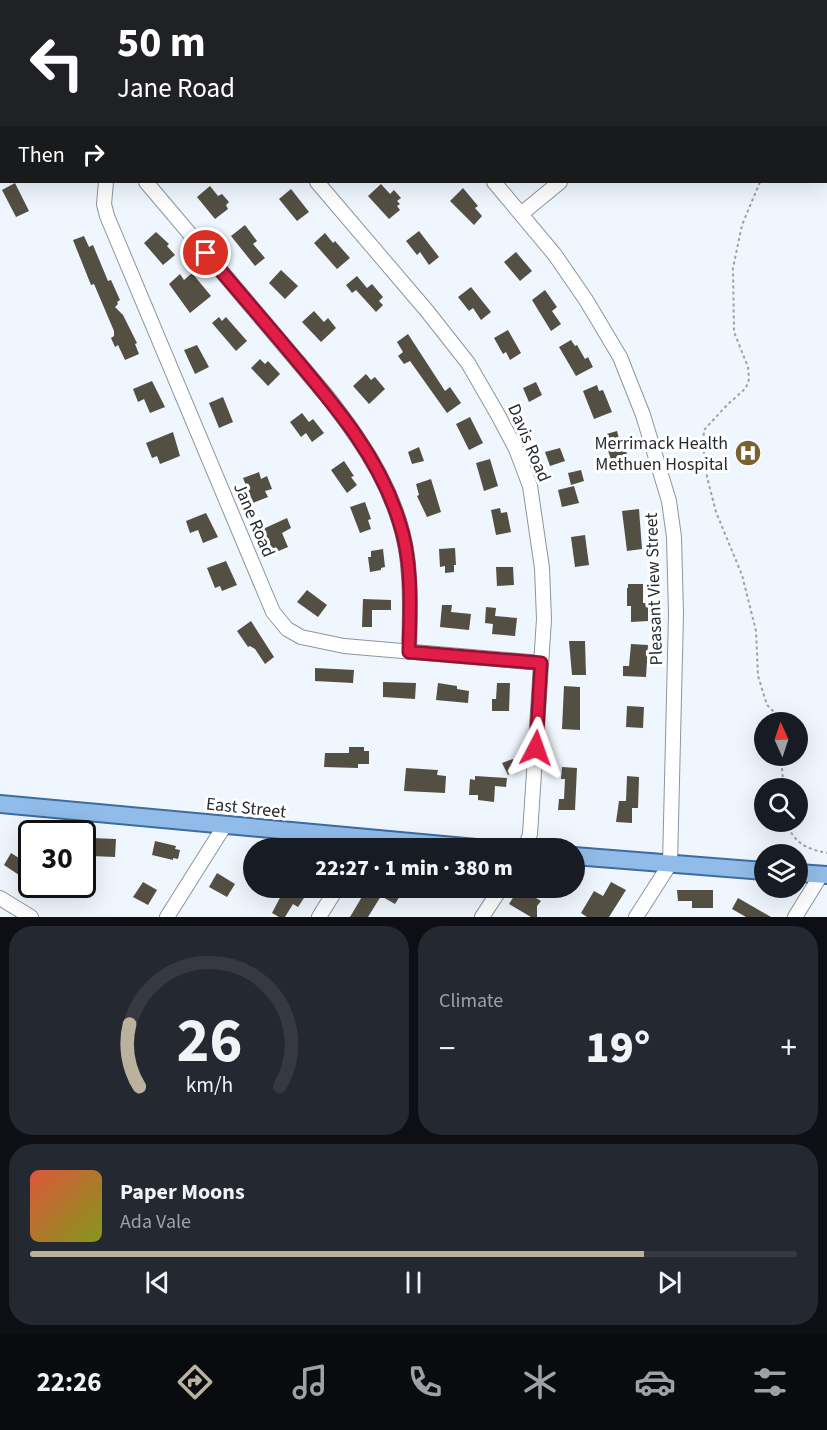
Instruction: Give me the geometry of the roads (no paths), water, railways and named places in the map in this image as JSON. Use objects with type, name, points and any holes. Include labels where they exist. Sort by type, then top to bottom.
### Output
[{"type":"main road","name":"East Street","points":[[0,804],[225,825],[320,838]]},
{"type":"main road","points":[[585,857],[754,870]]},
{"type":"main road","points":[[808,874],[824,875]]},
{"type":"street","name":"Jane Road","points":[[106,183],[104,204],[107,216],[273,612],[287,629],[301,637],[344,646],[541,663]]},
{"type":"street","points":[[147,183],[326,395],[352,428],[383,481],[399,521],[407,554],[410,597],[409,652]]},
{"type":"street","name":"Davis Road","points":[[318,183],[427,311],[468,363],[484,387],[516,449],[530,486],[541,558],[544,619],[529,838]]},
{"type":"street","name":"Pleasant View Street","points":[[495,183],[570,276],[620,357],[643,415],[669,501],[674,537],[676,614],[669,864]]},
{"type":"street","points":[[521,214],[559,183]]},
{"type":"street","points":[[167,917],[225,825]]},
{"type":"street","points":[[636,917],[669,864]]},
{"type":"street","points":[[795,917],[824,875]]},
{"type":"street","points":[[0,898],[31,917]]},
{"type":"street","points":[[319,917],[331,898]]},
{"type":"street","points":[[482,917],[494,898]]},
{"type":"place","name":"Merrimack Health Methuen Hospital","points":[[748,453]]}]
